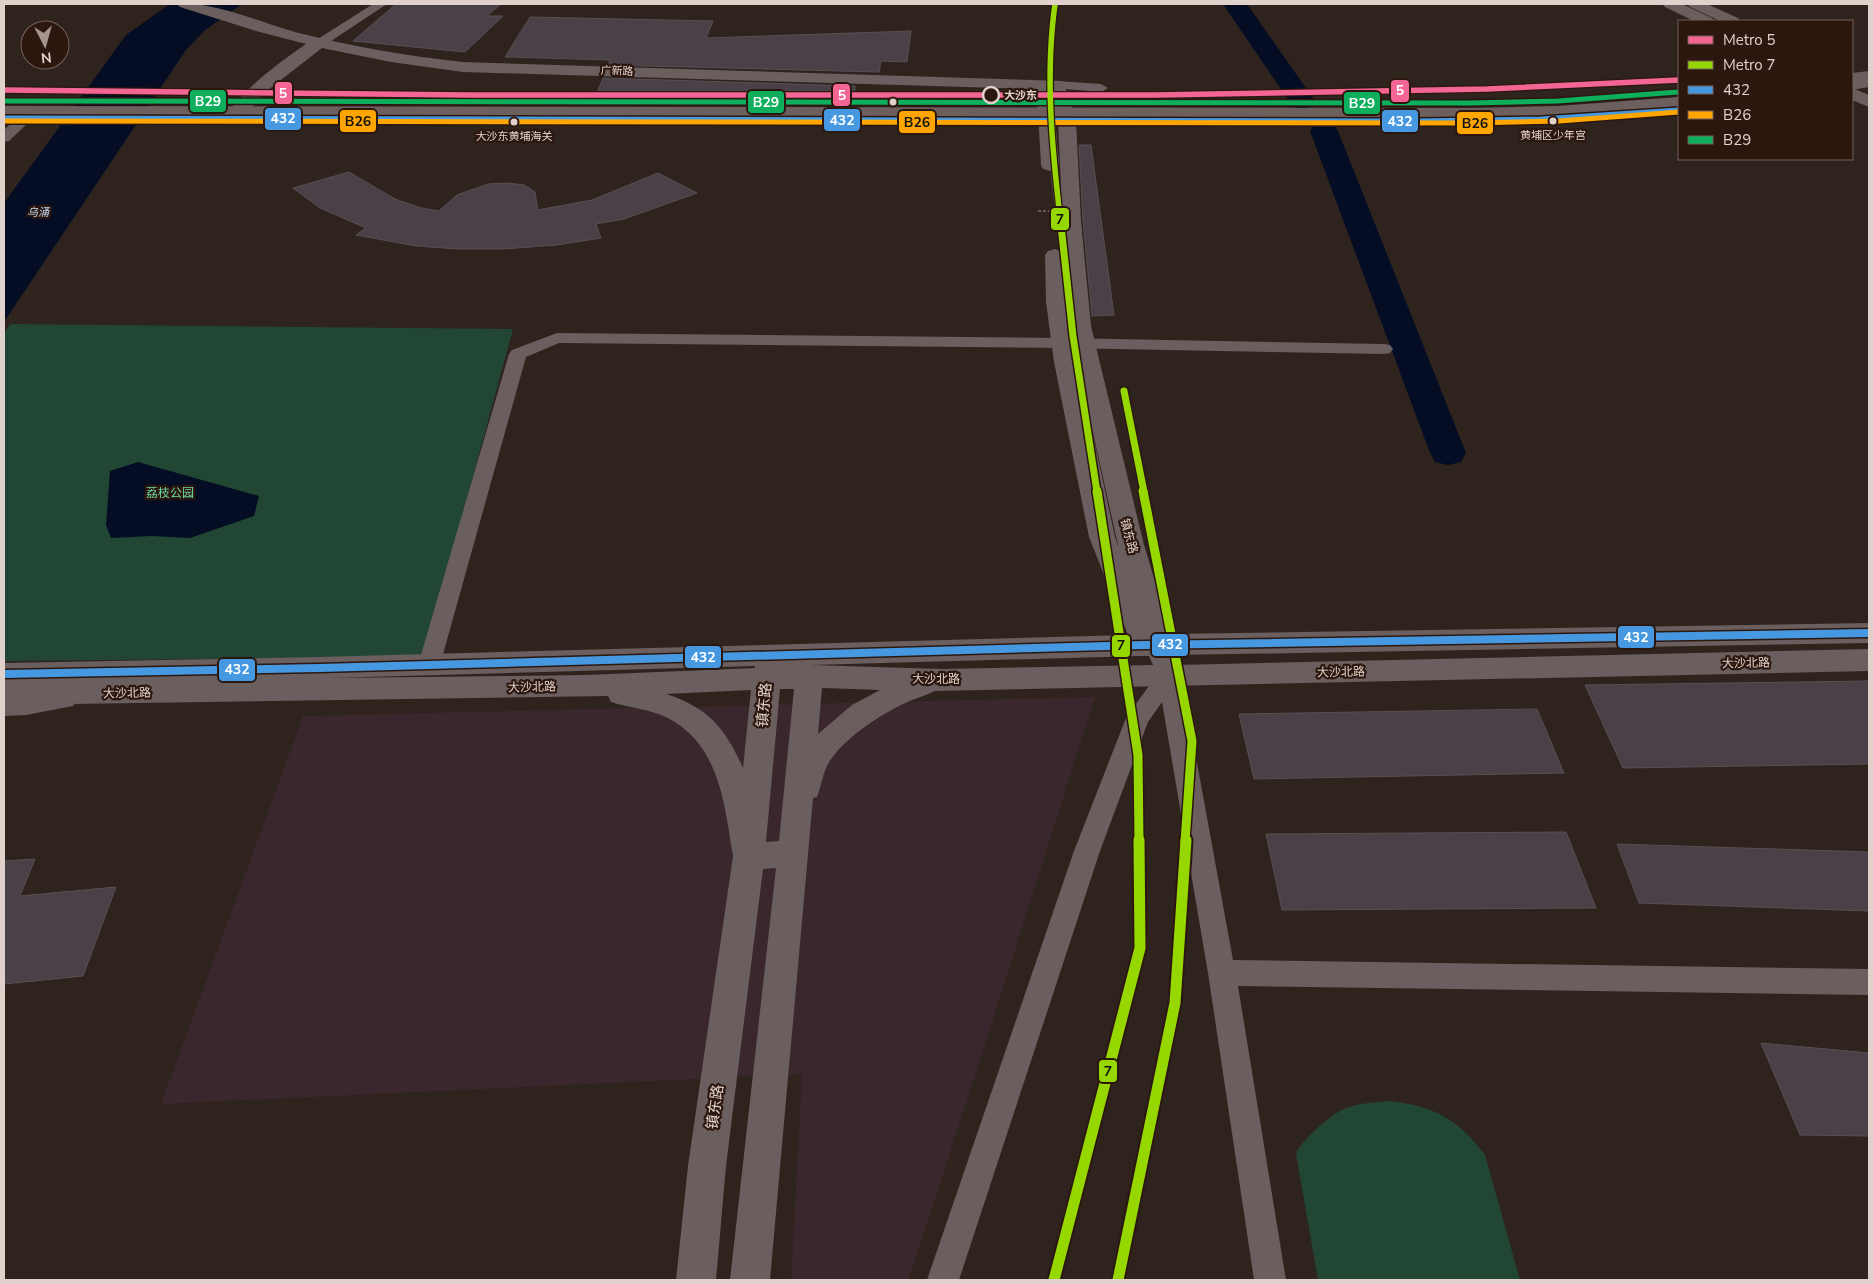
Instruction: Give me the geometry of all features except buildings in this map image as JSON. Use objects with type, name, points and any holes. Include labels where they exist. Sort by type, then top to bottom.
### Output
[{"type":"main road","points":[[1670,4],[1704,20]]},
{"type":"main road","points":[[1695,4],[1730,20]]},
{"type":"main road","points":[[1859,82],[1869,102]]},
{"type":"main road","points":[[1057,116],[1498,113],[1558,111],[1678,102]]},
{"type":"main road","points":[[4,111],[56,114],[1057,116],[1496,120],[1604,116],[1678,110]]},
{"type":"main road","points":[[4,118],[25,118],[56,114]]},
{"type":"street","name":"广新路","points":[[185,4],[241,20],[270,31],[407,61],[463,66],[1049,85]]},
{"type":"street","points":[[235,115],[293,60],[381,4]]},
{"type":"street","points":[[1049,85],[1101,88]]},
{"type":"street","name":"镇东路","points":[[1049,85],[1057,116],[1080,326],[1073,343]]},
{"type":"street","name":"镇东路","points":[[1057,116],[1045,211],[1057,302],[1073,343],[1102,537],[1169,675]]},
{"type":"street","points":[[4,138],[25,118]]},
{"type":"street","points":[[429,665],[518,354],[557,338],[1073,343],[1384,349]]},
{"type":"street","name":"大沙北路","points":[[4,694],[585,686],[769,667],[1153,645],[1869,633]]},
{"type":"street","name":"大沙北路","points":[[809,677],[941,680],[1869,660]]},
{"type":"street","name":"大沙北路","points":[[4,674],[429,665],[769,667]]},
{"type":"street","points":[[750,1280],[795,840],[809,677],[769,667]]},
{"type":"street","name":"镇东路","points":[[696,1280],[707,1166],[749,856],[769,667]]},
{"type":"street","points":[[1169,675],[1222,972],[1270,1280]]},
{"type":"street","points":[[943,1280],[1087,851],[1138,718],[1169,675]]},
{"type":"street","points":[[795,840],[813,762],[832,740],[858,716],[882,701],[913,687],[941,680]]},
{"type":"street","points":[[585,686],[678,709],[699,723],[716,744],[728,765],[736,789],[749,856],[795,840]]},
{"type":"street","points":[[4,707],[26,706],[107,693]]},
{"type":"street","points":[[1222,972],[1869,982]]},
{"type":"shaded area","points":[[1095,697],[973,1083],[908,1280],[791,1280],[802,1074],[161,1104],[303,716]]},
{"type":"green space","name":"荔枝公园","points":[[10,324],[513,329],[424,657],[4,661],[4,334]]},
{"type":"green space","points":[[1391,1101],[1420,1107],[1444,1116],[1465,1132],[1485,1155],[1520,1280],[1318,1280],[1296,1154],[1303,1143],[1324,1122],[1338,1112],[1361,1104]]},
{"type":"water","name":"乌涌","points":[[170,4],[242,4],[204,31],[186,50],[4,322],[4,203],[126,35]]},
{"type":"water","points":[[138,462],[259,496],[254,516],[190,538],[152,536],[111,538],[106,525],[110,471]]},
{"type":"waterway","points":[[1235,4],[1302,101]]},
{"type":"waterway","points":[[1324,131],[1448,453]]},
{"type":"metro line","name":"7","points":[[1054,1280],[1140,948],[1138,755],[1073,336],[1052,148],[1050,39],[1055,4]]},
{"type":"metro line","name":"5","points":[[4,90],[469,95],[1156,95],[1487,89],[1678,80]]},
{"type":"metro line","name":"7","points":[[1118,1280],[1175,1003],[1192,741],[1124,391]]},
{"type":"transit line","name":"B29","points":[[4,101],[1471,103],[1558,101],[1678,92]]},
{"type":"transit line","name":"432","points":[[4,118],[1418,121],[1541,119],[1678,110]]},
{"type":"transit line","name":"B26","points":[[4,121],[1471,123],[1559,121],[1678,112]]},
{"type":"transit line","name":"432","points":[[4,674],[319,668],[1145,645],[1869,633]]},
{"type":"place","name":"大沙东","points":[[991,95]]},
{"type":"place","name":"黄埔区少年宫","points":[[1553,121]]},
{"type":"place","name":"大沙东黄埔海关","points":[[514,122]]}]
